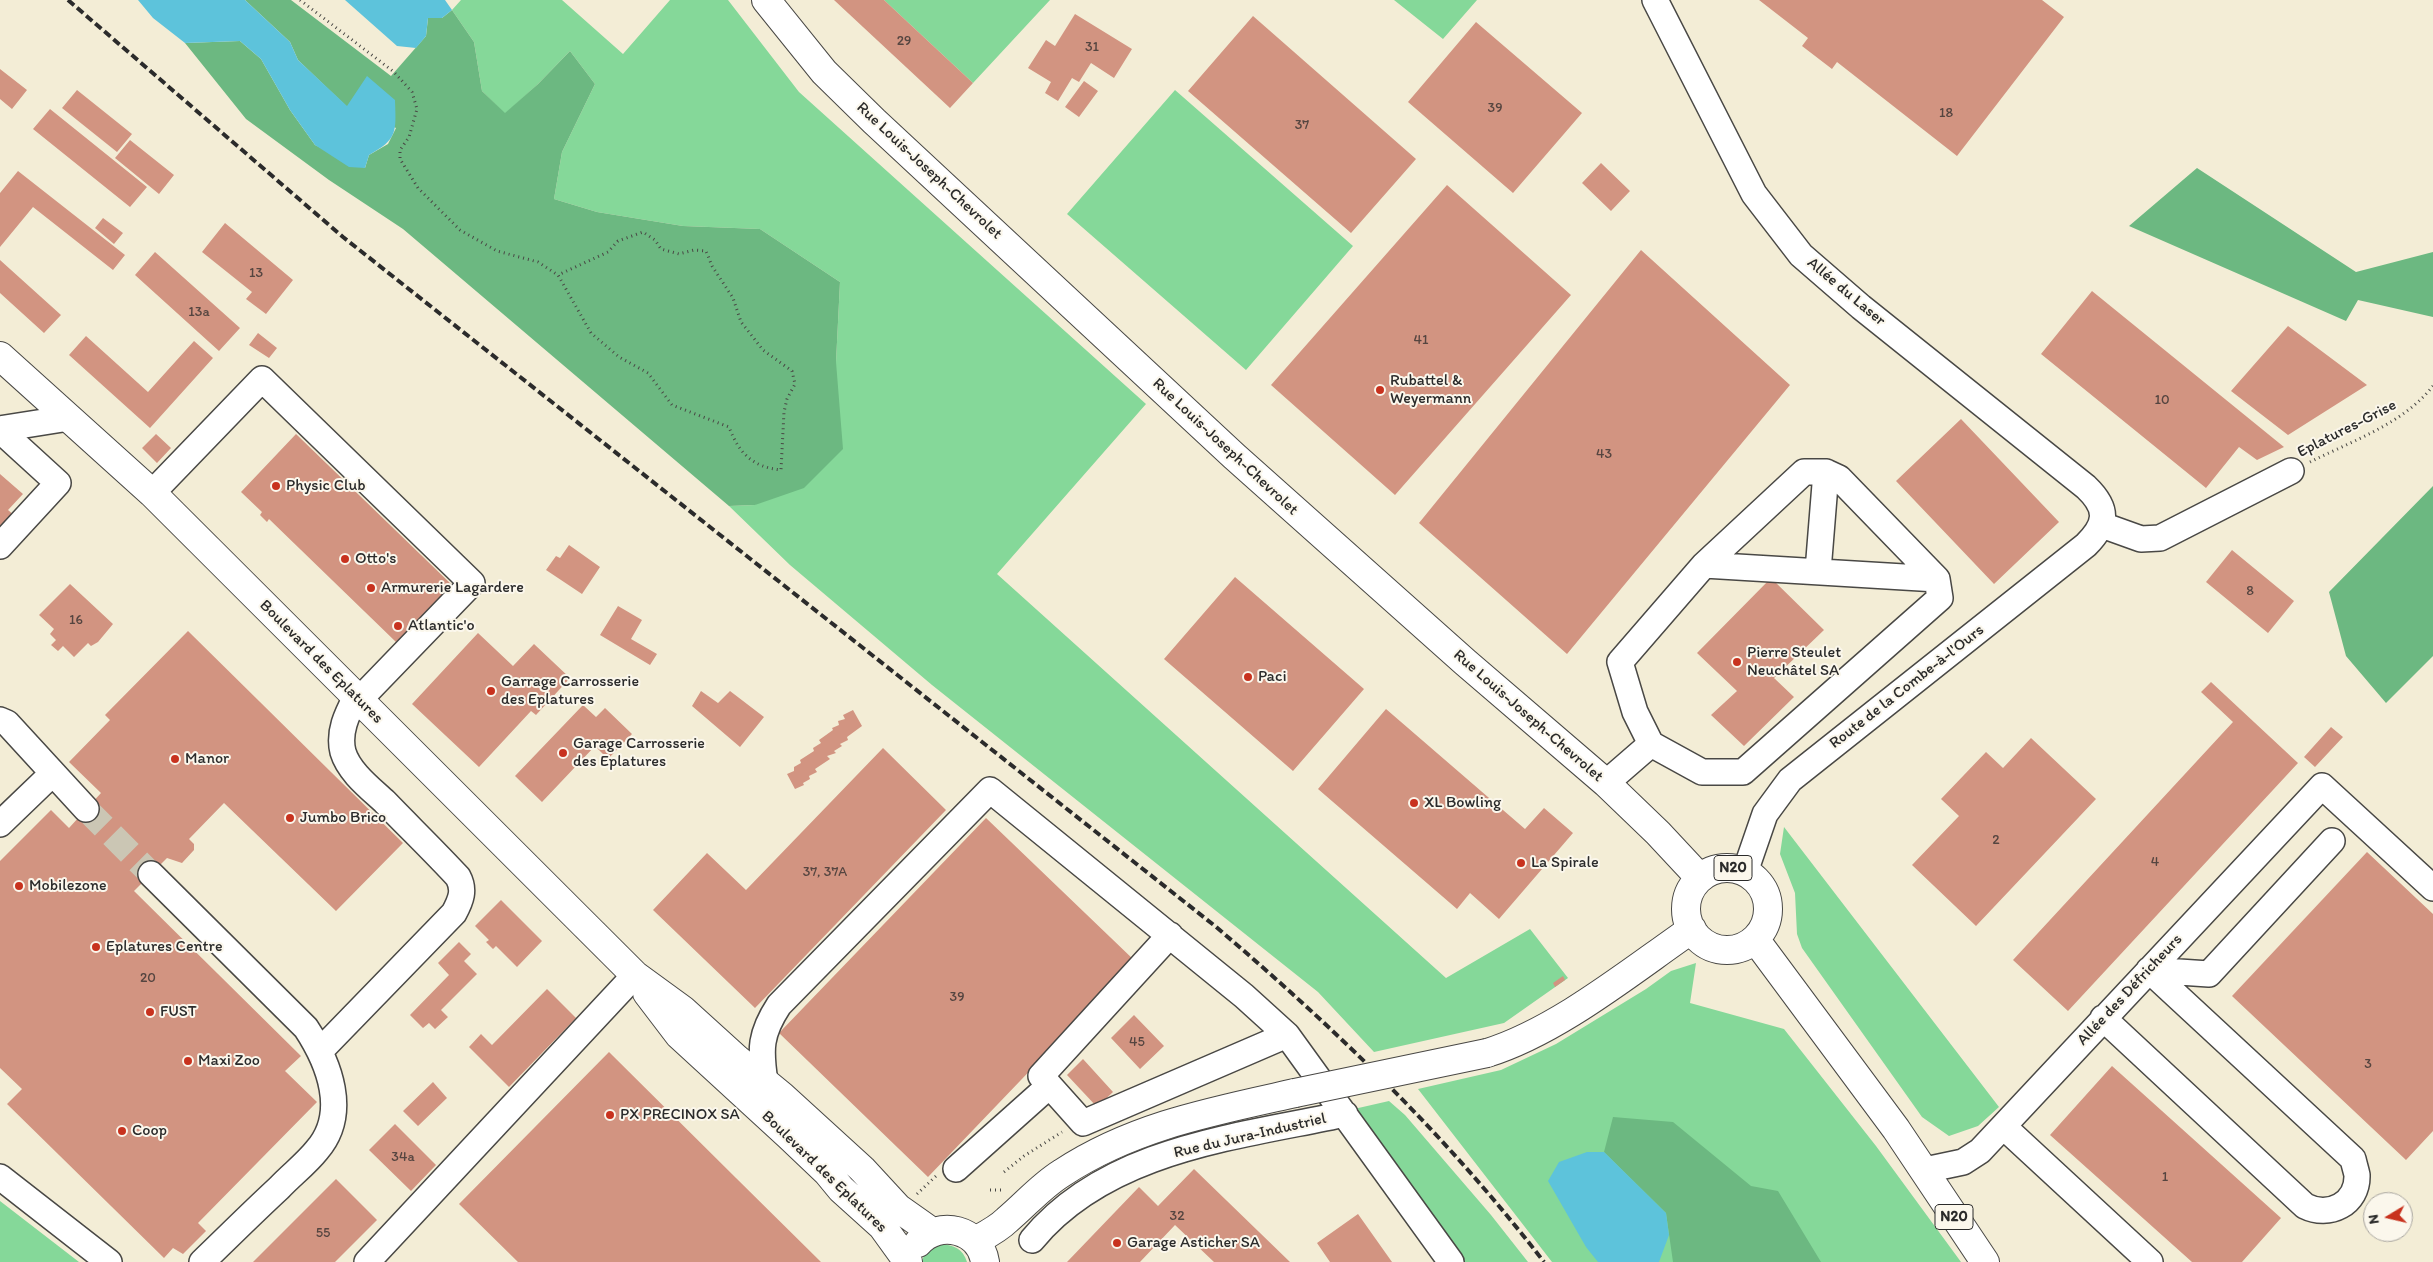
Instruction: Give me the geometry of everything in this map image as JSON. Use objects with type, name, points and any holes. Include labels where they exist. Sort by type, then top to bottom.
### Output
[{"type":"main road","name":"Rue Louis-Joseph-Chevrolet","points":[[766,0],[824,72],[874,121],[1248,469],[1465,662],[1606,783],[1658,833],[1700,878]]},
{"type":"main road","name":"Boulevard des Eplatures","points":[[0,356],[152,493],[635,975],[683,1010],[862,1169],[898,1208],[932,1232]]},
{"type":"main road","name":"N20","points":[[1692,929],[1688,921],[1687,902],[1690,893],[1700,878],[1717,869],[1736,869],[1755,878],[1767,897],[1767,920],[1755,939],[1925,1170],[1985,1262]]},
{"type":"main road","points":[[909,1262],[919,1241],[932,1232],[955,1230],[980,1252],[1005,1222],[1046,1184],[1070,1167],[1128,1136],[1180,1119],[1487,1053],[1514,1043],[1563,1017],[1692,929],[1700,939],[1721,949],[1739,948],[1755,939]]},
{"type":"main road","name":"Boulevard des Eplatures","points":[[635,975],[658,1010],[679,1035],[790,1136],[841,1189],[882,1226],[909,1262]]},
{"type":"street","name":"Allée du Laser","points":[[1655,0],[1754,194],[1801,254],[1861,306],[2086,487],[2101,506],[2102,526]]},
{"type":"street","points":[[152,493],[262,379],[472,583],[357,699],[343,728],[342,751],[346,761],[361,779],[458,877],[462,884],[462,894],[454,913],[321,1050]]},
{"type":"street","points":[[0,429],[69,418]]},
{"type":"street","points":[[0,429],[58,484],[0,546]]},
{"type":"street","points":[[2102,526],[2141,539],[2160,538],[2291,471]]},
{"type":"street","points":[[1804,472],[1826,472],[1839,478],[1863,500],[1938,578],[1940,598],[1743,772],[1702,772],[1651,744],[1635,712],[1620,662],[1704,565],[1804,472]]},
{"type":"street","points":[[1818,571],[1826,472]]},
{"type":"street","name":"Route de la Combe-à-l'Ours","points":[[1745,872],[1765,814],[1790,780],[2086,545],[2102,526]]},
{"type":"street","points":[[1704,565],[1938,578]]},
{"type":"street","points":[[0,720],[7,723],[86,809]]},
{"type":"street","points":[[1606,783],[1651,744]]},
{"type":"street","points":[[0,824],[52,774]]},
{"type":"street","name":"Allée des Défricheurs","points":[[1925,1170],[1969,1160],[2004,1127],[2322,786],[2433,888]]},
{"type":"street","name":"Rue du Jura-Industriel","points":[[765,1082],[762,1046],[766,1025],[779,1005],[990,790],[1244,996],[1287,1035],[1451,1262]]},
{"type":"street","points":[[2149,970],[2209,974],[2332,841]]},
{"type":"street","points":[[151,874],[306,1028],[321,1050],[330,1075],[333,1095],[332,1122],[318,1150],[202,1262]]},
{"type":"street","points":[[1170,935],[1041,1076],[1083,1123],[1287,1035]]},
{"type":"street","points":[[2104,1018],[2305,1206],[2326,1211],[2340,1207],[2346,1202],[2351,1196],[2356,1181],[2353,1159],[2149,970]]},
{"type":"street","points":[[367,1262],[635,975]]},
{"type":"street","points":[[956,1169],[1049,1086]]},
{"type":"street","name":"Rue du Jura-Industriel","points":[[1032,1240],[1049,1219],[1073,1200],[1103,1182],[1162,1156],[1205,1143],[1345,1114]]},
{"type":"street","points":[[2004,1127],[2150,1262]]},
{"type":"street","points":[[0,1177],[109,1262]]},
{"type":"path","points":[[300,0],[394,72],[412,92],[416,109],[409,137],[400,150],[400,159],[418,188],[460,230],[497,252],[538,262],[558,275],[591,333],[619,357],[648,372],[672,405],[729,427],[735,444],[747,456],[762,468],[781,470],[784,412],[787,399],[794,384],[792,372],[763,350],[741,322],[733,298],[712,266],[706,252],[694,250],[679,254],[661,249],[655,240],[643,232],[618,241],[608,252],[558,275]]},
{"type":"path","name":"Eplatures-Grise","points":[[2291,471],[2403,415],[2420,401],[2433,386]]},
{"type":"path","points":[[1004,1172],[1046,1141],[1083,1123]]},
{"type":"path","points":[[910,1200],[942,1170],[949,1176],[956,1169]]},
{"type":"green space","points":[[245,0],[291,0],[391,76],[426,36],[428,18],[442,18],[452,10],[474,42],[482,91],[505,113],[538,84],[570,51],[595,84],[562,152],[554,199],[597,212],[683,226],[760,229],[840,282],[836,362],[843,449],[804,488],[755,505],[729,506],[403,229],[329,180],[246,119],[185,43],[240,41],[261,59],[290,110],[315,145],[365,168],[369,155],[388,144],[396,128],[347,107],[298,60],[290,42]]},
{"type":"green space","points":[[461,0],[562,0],[623,54],[670,0],[728,0],[799,92],[1146,404],[997,574],[1446,978],[1530,929],[1568,978],[1504,1023],[1374,1052],[1318,992],[932,685],[790,565],[729,506],[755,505],[836,362],[840,282],[760,229],[683,226],[597,212],[554,199],[562,152],[595,84],[570,51],[505,114],[482,91],[474,42],[452,10]]},
{"type":"green space","points":[[884,0],[1050,0],[973,83]]},
{"type":"green space","points":[[1394,0],[1477,0],[1443,39]]},
{"type":"green space","points":[[1175,90],[1353,246],[1246,370],[1067,214]]},
{"type":"green space","points":[[2197,168],[2356,272],[2433,252],[2433,317],[2358,300],[2346,321],[2129,226]]},
{"type":"green space","points":[[2433,486],[2433,656],[2386,703],[2346,656],[2329,592]]},
{"type":"green space","points":[[1784,827],[1999,1107],[1978,1126],[1949,1136],[1922,1117],[1802,948],[1797,934],[1795,893],[1780,854]]},
{"type":"green space","points":[[1696,963],[1690,1003],[1784,1029],[1876,1146],[1961,1262],[1552,1262],[1418,1089],[1501,1070],[1556,1044],[1646,989],[1671,971]]},
{"type":"green space","points":[[1389,1101],[1405,1115],[1491,1215],[1528,1262],[1461,1262],[1354,1109]]},
{"type":"green space","points":[[1613,1117],[1673,1122],[1751,1186],[1778,1191],[1821,1262],[1673,1262],[1666,1213],[1604,1152]]},
{"type":"green space","points":[[0,1201],[79,1262],[0,1262]]},
{"type":"green space","points":[[941,1244],[957,1248],[967,1262],[921,1262],[926,1252]]},
{"type":"water","points":[[138,0],[245,0],[290,42],[298,60],[347,106],[367,76],[395,100],[395,127],[393,134],[385,144],[369,155],[365,168],[349,167],[315,145],[290,110],[261,59],[240,41],[185,43],[153,18]]},
{"type":"water","points":[[345,0],[445,0],[452,10],[442,18],[428,18],[426,36],[416,48],[397,46]]},
{"type":"water","points":[[1587,1152],[1604,1152],[1666,1213],[1669,1235],[1659,1262],[1598,1262],[1586,1247],[1548,1181],[1559,1162]]},
{"type":"building","points":[[834,0],[884,0],[973,83],[950,108]]},
{"type":"building","points":[[1759,0],[2042,0],[2064,17],[1957,156],[1837,62],[1832,69],[1802,46],[1808,38]]},
{"type":"building","points":[[1075,14],[1132,49],[1114,78],[1091,63],[1079,82],[1072,78],[1058,101],[1045,93],[1051,82],[1028,68],[1046,40],[1055,46]]},
{"type":"building","points":[[1253,16],[1416,159],[1351,233],[1188,91]]},
{"type":"building","points":[[1476,22],[1582,113],[1513,193],[1408,102]]},
{"type":"building","points":[[0,69],[27,90],[12,109],[0,99]]},
{"type":"building","points":[[1084,81],[1098,91],[1079,117],[1065,107]]},
{"type":"building","points":[[77,90],[132,134],[117,152],[62,108]]},
{"type":"building","points":[[50,109],[147,187],[130,207],[33,129]]},
{"type":"building","points":[[130,140],[174,175],[159,194],[115,158]]},
{"type":"building","points":[[1601,163],[1630,191],[1611,211],[1582,183]]},
{"type":"building","points":[[18,171],[125,255],[113,270],[33,207],[0,247],[0,193]]},
{"type":"building","points":[[1447,185],[1571,295],[1395,495],[1271,385]]},
{"type":"building","points":[[103,218],[123,233],[114,244],[95,228]]},
{"type":"building","points":[[225,223],[293,280],[266,314],[246,299],[252,292],[202,252]]},
{"type":"building","points":[[1641,250],[1790,385],[1567,654],[1419,523]]},
{"type":"building","points":[[155,252],[240,328],[219,351],[135,275]]},
{"type":"building","points":[[0,260],[61,315],[44,333],[0,293]]},
{"type":"building","points":[[2092,291],[2284,447],[2257,460],[2239,447],[2206,488],[2041,354]]},
{"type":"building","points":[[2288,326],[2367,385],[2288,435],[2231,391]]},
{"type":"building","points":[[258,333],[277,348],[269,358],[249,345]]},
{"type":"building","points":[[86,336],[148,392],[194,341],[213,358],[150,428],[69,355]]},
{"type":"building","points":[[1961,419],[2059,522],[1994,584],[1896,481]]},
{"type":"building","points":[[156,434],[171,448],[157,463],[142,448]]},
{"type":"building","points":[[296,434],[452,585],[396,642],[269,519],[267,522],[260,515],[262,512],[241,492]]},
{"type":"building","points":[[0,474],[23,494],[8,510],[15,516],[0,533]]},
{"type":"building","points":[[569,545],[600,567],[582,594],[546,570],[556,556],[560,558]]},
{"type":"building","points":[[2232,550],[2294,601],[2268,633],[2206,582]]},
{"type":"building","points":[[1235,577],[1364,689],[1293,771],[1164,659]]},
{"type":"building","points":[[1771,578],[1824,630],[1774,678],[1794,697],[1744,746],[1711,715],[1737,691],[1697,653]]},
{"type":"building","points":[[70,584],[113,624],[98,642],[91,646],[88,643],[74,657],[63,646],[58,651],[51,645],[56,640],[50,634],[54,629],[39,615]]},
{"type":"building","points":[[618,606],[642,620],[631,639],[657,654],[650,665],[600,635]]},
{"type":"building","name":"Eplatures Centre","points":[[188,631],[403,843],[336,911],[224,803],[189,839],[194,844],[194,850],[182,863],[167,858],[134,891],[301,1056],[285,1071],[317,1102],[198,1223],[206,1231],[183,1254],[173,1248],[164,1258],[7,1104],[22,1089],[0,1068],[0,861],[51,810],[69,828],[101,793],[69,762],[110,720],[105,715]]},
{"type":"building","name":"Garrage Carrosserie des Eplatures","points":[[478,633],[513,666],[534,644],[570,678],[536,715],[531,711],[479,767],[412,704]]},
{"type":"building","points":[[2211,682],[2298,763],[2068,1011],[2013,960],[2233,722],[2201,692]]},
{"type":"building","points":[[701,691],[718,703],[730,691],[764,717],[740,747],[692,706]]},
{"type":"building","name":"Garage Carrosserie des Eplatures","points":[[583,705],[596,717],[605,708],[632,734],[608,759],[595,746],[542,802],[515,776]]},
{"type":"building","name":"XL Bowling","points":[[1386,709],[1525,829],[1544,808],[1573,833],[1499,919],[1470,893],[1457,909],[1318,789]]},
{"type":"building","points":[[853,710],[862,726],[847,737],[848,740],[840,744],[842,746],[834,751],[836,753],[827,756],[830,759],[815,769],[817,772],[809,776],[810,779],[803,783],[804,785],[795,789],[787,774],[794,771],[794,767],[801,763],[800,760],[814,751],[813,748],[821,743],[819,740],[833,730],[832,728],[839,725],[838,721],[845,719],[843,715]]},
{"type":"building","points":[[2331,727],[2343,737],[2315,767],[2304,757]]},
{"type":"building","points":[[2031,738],[2096,799],[1976,926],[1912,865],[1959,816],[1941,799],[1986,752],[2003,768]]},
{"type":"building","points":[[883,748],[946,810],[755,1008],[653,910],[707,853],[746,890]]},
{"type":"building","points":[[986,818],[1135,961],[928,1177],[779,1033]]},
{"type":"building","points":[[2367,852],[2433,914],[2433,1131],[2406,1160],[2232,996]]},
{"type":"building","points":[[501,900],[542,941],[517,967],[496,946],[493,949],[486,942],[489,940],[475,926]]},
{"type":"building","points":[[459,942],[471,954],[464,961],[477,974],[441,1010],[448,1017],[435,1029],[429,1023],[423,1028],[410,1015],[449,975],[438,963]]},
{"type":"building","points":[[1563,976],[1565,980],[1555,987],[1553,983]]},
{"type":"building","points":[[547,989],[576,1018],[509,1087],[469,1047],[481,1034],[492,1045]]},
{"type":"building","points":[[1134,1015],[1164,1046],[1140,1069],[1111,1038]]},
{"type":"building","name":"PX PRECINOX SA","points":[[609,1052],[821,1262],[518,1262],[459,1204]]},
{"type":"building","points":[[1083,1059],[1113,1092],[1097,1107],[1067,1075]]},
{"type":"building","points":[[2112,1066],[2281,1218],[2242,1262],[2192,1262],[2050,1135]]},
{"type":"building","points":[[433,1082],[447,1098],[418,1126],[403,1111]]},
{"type":"building","points":[[395,1124],[436,1165],[411,1191],[369,1150]]},
{"type":"building","points":[[1194,1169],[1290,1262],[1214,1262],[1175,1225],[1140,1262],[1067,1262],[1139,1187],[1158,1206]]},
{"type":"building","points":[[336,1179],[377,1220],[335,1262],[253,1262]]},
{"type":"building","points":[[1358,1214],[1392,1262],[1330,1262],[1317,1243]]},
{"type":"tunnel","points":[[86,809],[151,874]]},
{"type":"railway","points":[[68,0],[343,237],[1215,926],[1304,1005],[1388,1085],[1429,1127],[1507,1215],[1544,1262]]},
{"type":"place","name":"Rubattel & Weyermann","points":[[1380,390]]},
{"type":"place","name":"Physic Club","points":[[276,486]]},
{"type":"place","name":"Otto's","points":[[345,559]]},
{"type":"place","name":"Armurerie Lagardere","points":[[371,588]]},
{"type":"place","name":"Atlantic'o","points":[[398,626]]},
{"type":"place","name":"Pierre Steulet Neuchâtel SA","points":[[1737,662]]},
{"type":"place","name":"Paci","points":[[1248,677]]},
{"type":"place","name":"Garrage Carrosserie des Eplatures","points":[[491,691]]},
{"type":"place","name":"Garage Carrosserie des Eplatures","points":[[563,753]]},
{"type":"place","name":"Manor","points":[[175,759]]},
{"type":"place","name":"XL Bowling","points":[[1414,803]]},
{"type":"place","name":"Jumbo Brico","points":[[290,818]]},
{"type":"place","name":"La Spirale","points":[[1521,863]]},
{"type":"place","name":"Mobilezone","points":[[19,886]]},
{"type":"place","name":"Eplatures Centre","points":[[96,947]]},
{"type":"place","name":"FUST","points":[[150,1012]]},
{"type":"place","name":"Maxi Zoo","points":[[188,1061]]},
{"type":"place","name":"PX PRECINOX SA","points":[[610,1115]]},
{"type":"place","name":"Coop","points":[[122,1131]]},
{"type":"place","name":"Garage Asticher SA","points":[[1117,1243]]}]
